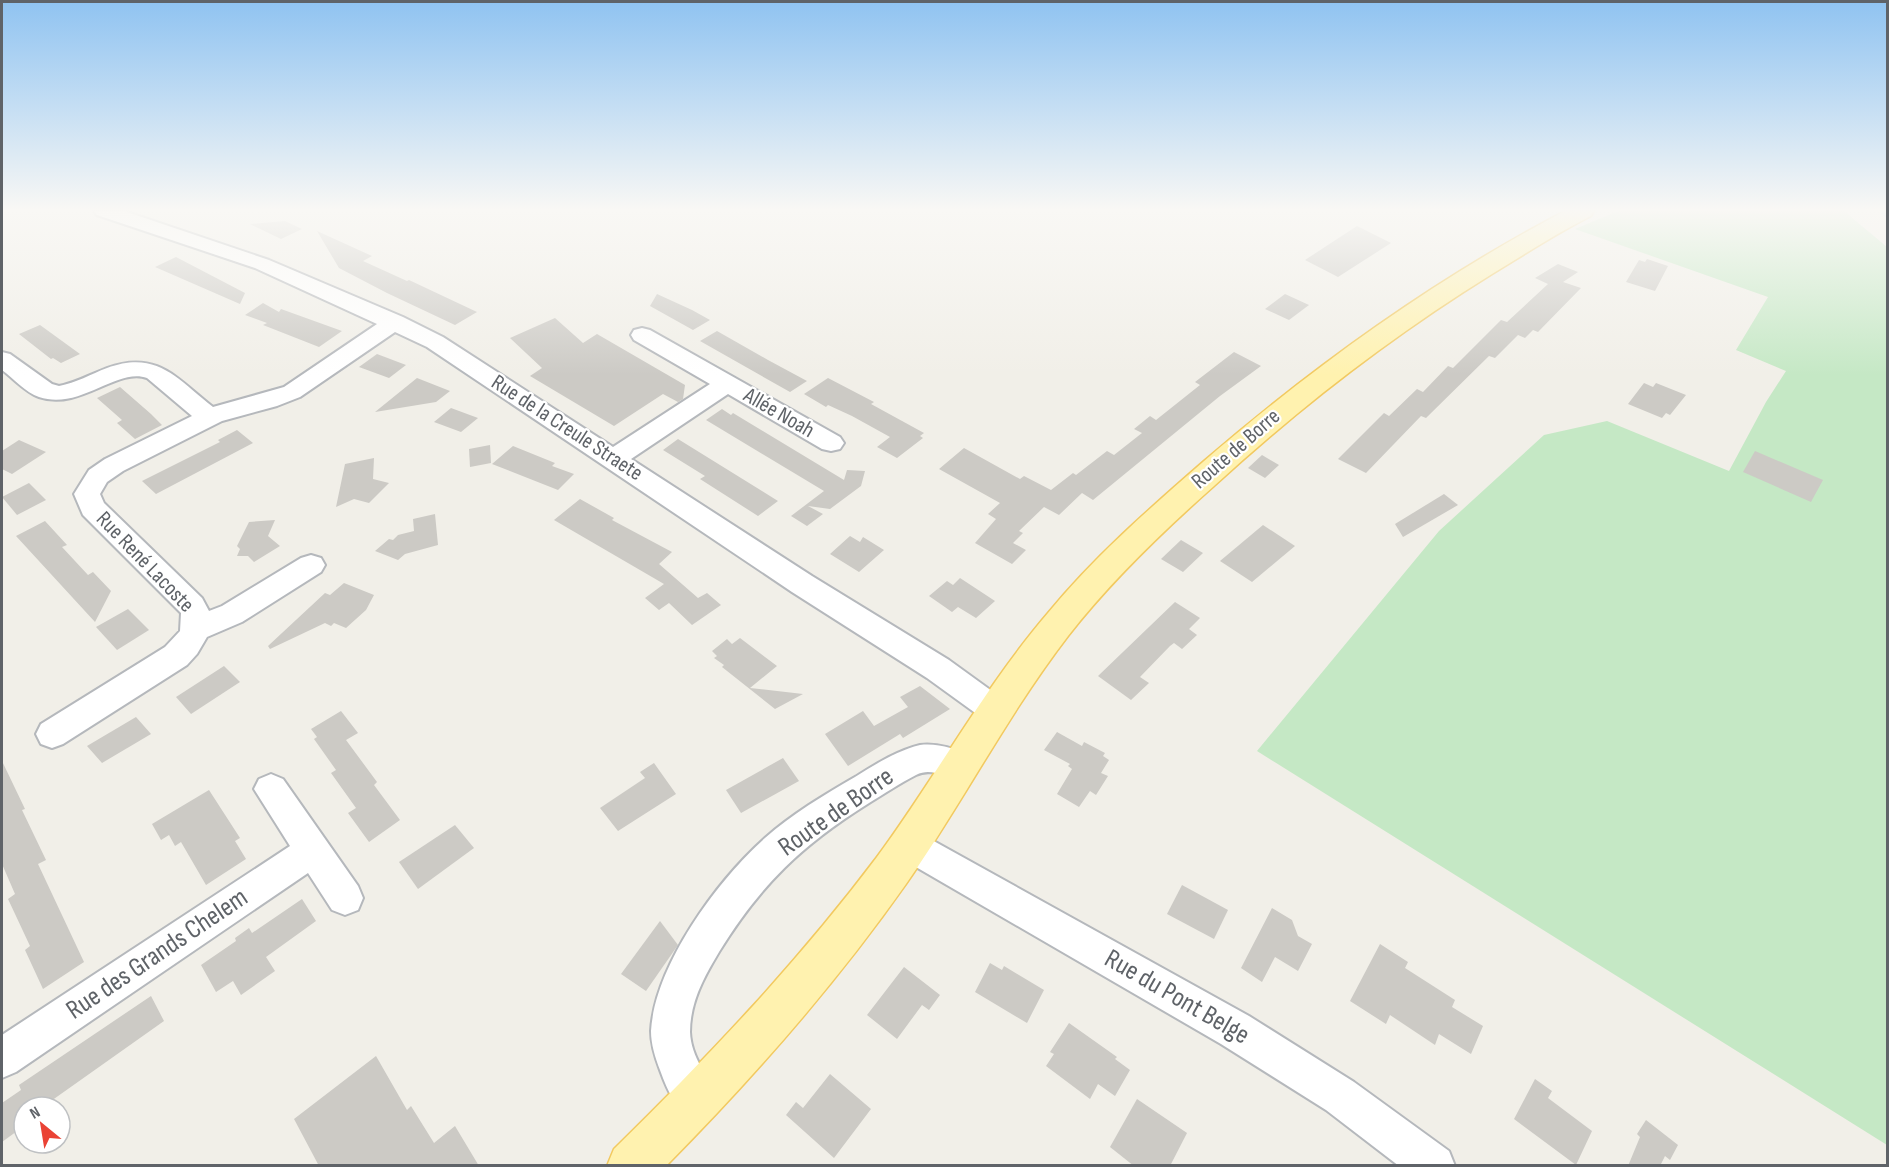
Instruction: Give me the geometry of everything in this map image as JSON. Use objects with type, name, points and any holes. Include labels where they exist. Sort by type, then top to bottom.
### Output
[{"type":"main road","name":"Route de Borre","points":[[631,1166],[799,989],[836,944],[909,845],[996,711],[1046,640],[1101,575],[1161,515],[1256,431],[1316,382],[1407,316],[1489,265]]},
{"type":"street","name":"Rue de la Creule Straete","points":[[265,265],[395,322],[445,347],[802,584],[938,669],[996,711]]},
{"type":"street","name":"Rue René Lacoste","points":[[52,734],[176,656],[186,646],[196,628],[198,618],[192,606],[92,508],[87,494],[92,482],[114,465],[209,417],[292,392],[395,322]]},
{"type":"street","name":"Allée Noah","points":[[642,335],[831,443]]},
{"type":"street","points":[[2,359],[45,391],[53,393],[78,390],[128,370],[147,369],[209,417]]},
{"type":"street","name":"Allée Noah","points":[[614,458],[727,384]]},
{"type":"street","points":[[196,628],[232,614],[311,565]]},
{"type":"street","name":"Route de Borre","points":[[697,1098],[683,1081],[674,1057],[672,1011],[682,979],[691,962],[740,890],[774,853],[802,830],[906,764],[934,757],[961,766]]},
{"type":"street","points":[[271,789],[345,898]]},
{"type":"street","name":"Rue du Pont Belge","points":[[909,845],[1269,1051],[1340,1096],[1434,1166]]},
{"type":"street","name":"Rue des Grands Chelem","points":[[2,1058],[313,850]]},
{"type":"green space","points":[[1678,265],[1887,265],[1887,1145],[1257,751],[1439,531],[1544,435],[1607,421],[1729,471],[1766,402],[1786,371],[1736,350],[1768,297]]},
{"type":"building","points":[[192,265],[245,293],[240,304],[155,267]]},
{"type":"building","points":[[337,265],[373,265],[477,312],[455,325]]},
{"type":"building","points":[[1316,265],[1356,265],[1338,277]]},
{"type":"building","points":[[1556,265],[1562,265],[1578,272],[1563,282],[1581,288],[1538,332],[1533,330],[1525,338],[1518,335],[1495,358],[1489,356],[1426,418],[1421,416],[1366,473],[1338,459],[1384,413],[1389,416],[1417,389],[1423,392],[1448,366],[1453,368],[1501,320],[1507,322],[1548,284],[1535,278]]},
{"type":"building","points":[[1636,265],[1668,266],[1655,291],[1626,282]]},
{"type":"building","points":[[657,294],[710,320],[693,330],[650,306]]},
{"type":"building","points":[[1285,294],[1309,305],[1289,320],[1265,309]]},
{"type":"building","points":[[263,303],[279,312],[281,309],[342,331],[319,347],[263,325],[267,323],[245,315]]},
{"type":"building","points":[[555,318],[583,343],[597,334],[685,385],[683,399],[678,402],[663,394],[614,426],[530,376],[542,368],[510,338]]},
{"type":"building","points":[[40,325],[80,354],[61,363],[51,359],[19,334]]},
{"type":"building","points":[[717,331],[807,381],[790,392],[700,341]]},
{"type":"building","points":[[1234,352],[1261,366],[1220,396],[1093,500],[1082,493],[1059,515],[1044,507],[1019,531],[1023,533],[1013,543],[1026,550],[1012,564],[975,543],[996,519],[988,514],[1000,503],[939,469],[964,448],[1020,479],[1024,476],[1051,490],[1073,473],[1076,475],[1107,451],[1114,455],[1142,433],[1134,429],[1150,416],[1156,420],[1200,385],[1195,382]]},
{"type":"building","points":[[377,354],[406,365],[389,378],[359,367]]},
{"type":"building","points":[[417,378],[450,391],[436,402],[375,412]]},
{"type":"building","points":[[828,378],[874,402],[871,404],[924,433],[920,436],[923,438],[897,458],[877,447],[890,437],[804,394]]},
{"type":"building","points":[[1644,383],[1653,387],[1656,383],[1686,395],[1670,415],[1666,413],[1662,418],[1628,404]]},
{"type":"building","points":[[120,387],[162,425],[135,439],[117,423],[122,420],[97,398]]},
{"type":"building","points":[[451,408],[478,418],[461,432],[434,422]]},
{"type":"building","points":[[722,409],[731,415],[733,413],[844,480],[847,470],[865,471],[861,486],[830,509],[808,506],[823,514],[807,526],[791,516],[824,491],[706,420]]},
{"type":"building","points":[[237,430],[253,443],[156,494],[142,481],[220,442],[218,440]]},
{"type":"building","points":[[678,439],[778,501],[758,516],[700,479],[705,476],[663,450]]},
{"type":"building","points":[[19,440],[46,452],[12,474],[2,469],[2,451]]},
{"type":"building","points":[[490,445],[491,463],[470,467],[469,449]]},
{"type":"building","points":[[513,446],[555,463],[552,466],[574,474],[558,490],[492,464]]},
{"type":"building","points":[[1755,451],[1823,480],[1811,502],[1743,472]]},
{"type":"building","points":[[1262,455],[1279,465],[1265,478],[1248,468]]},
{"type":"building","points":[[374,458],[373,479],[389,483],[369,503],[354,499],[336,507],[345,464]]},
{"type":"building","points":[[29,483],[46,500],[17,515],[2,497]]},
{"type":"building","points":[[1444,494],[1458,505],[1403,537],[1395,524]]},
{"type":"building","points":[[580,499],[614,518],[612,520],[672,552],[659,564],[698,598],[707,593],[721,605],[692,625],[669,603],[659,610],[645,598],[664,584],[554,520]]},
{"type":"building","points":[[435,514],[438,545],[405,554],[398,560],[375,551],[389,539],[393,540],[398,535],[414,531],[413,519]]},
{"type":"building","points":[[275,520],[268,536],[280,546],[254,562],[248,556],[237,556],[240,549],[237,546],[249,522]]},
{"type":"building","points":[[45,521],[67,545],[62,547],[88,575],[93,572],[111,591],[95,622],[16,536]]},
{"type":"building","points":[[1263,525],[1295,546],[1252,582],[1220,561]]},
{"type":"building","points":[[850,536],[860,542],[863,537],[884,550],[859,572],[830,554]]},
{"type":"building","points":[[1181,540],[1203,553],[1183,572],[1161,559]]},
{"type":"building","points":[[960,578],[995,601],[976,618],[958,607],[952,612],[929,596],[947,581],[953,585]]},
{"type":"building","points":[[344,583],[374,595],[366,610],[346,628],[334,623],[331,626],[325,623],[270,649],[268,646],[325,593],[330,595]]},
{"type":"building","points":[[1175,602],[1200,618],[1189,629],[1197,635],[1182,649],[1174,643],[1170,646],[1140,677],[1149,683],[1131,700],[1098,676]]},
{"type":"building","points":[[128,609],[149,630],[117,650],[96,627]]},
{"type":"building","points":[[740,638],[777,666],[750,688],[803,694],[775,709],[722,667],[724,665],[714,658],[717,656],[712,651],[727,639],[732,644]]},
{"type":"building","points":[[224,666],[240,682],[191,714],[176,697]]},
{"type":"building","points":[[920,686],[950,709],[903,738],[900,734],[848,766],[825,734],[863,711],[874,726],[908,707],[900,697]]},
{"type":"building","points":[[341,711],[358,733],[346,740],[377,782],[374,785],[400,820],[369,842],[348,813],[356,808],[331,773],[336,770],[314,739],[317,737],[311,729]]},
{"type":"building","points":[[136,717],[151,734],[102,763],[87,746]]},
{"type":"building","points":[[1057,732],[1082,746],[1084,742],[1105,753],[1103,756],[1109,760],[1101,773],[1108,776],[1096,795],[1090,791],[1079,807],[1057,794],[1072,769],[1068,766],[1070,764],[1044,750]]},
{"type":"building","points":[[783,758],[799,781],[741,813],[726,790]]},
{"type":"building","points":[[2,761],[46,860],[38,864],[84,962],[43,989],[25,950],[30,946],[8,899],[15,894],[2,864]]},
{"type":"building","points":[[654,763],[676,794],[618,831],[600,808],[645,778],[640,772]]},
{"type":"building","points":[[209,790],[240,838],[235,841],[246,859],[206,885],[181,842],[175,846],[169,835],[161,840],[152,824]]},
{"type":"building","points":[[455,825],[474,848],[418,889],[399,862]]},
{"type":"building","points":[[1182,885],[1228,910],[1214,939],[1167,914]]},
{"type":"building","points":[[302,899],[316,921],[266,957],[275,971],[241,995],[233,981],[216,992],[201,965],[236,941],[235,938],[249,928],[252,933]]},
{"type":"building","points":[[1272,908],[1292,920],[1298,936],[1312,944],[1298,971],[1275,957],[1262,982],[1241,968]]},
{"type":"building","points":[[660,921],[678,945],[646,991],[621,974]]},
{"type":"building","points":[[1380,944],[1408,962],[1405,968],[1455,1000],[1452,1007],[1483,1026],[1471,1054],[1439,1034],[1435,1045],[1390,1015],[1386,1024],[1350,1001]]},
{"type":"building","points":[[990,963],[1002,970],[1004,966],[1044,990],[1027,1023],[975,992]]},
{"type":"building","points":[[904,967],[940,995],[929,1010],[922,1005],[897,1039],[867,1015]]},
{"type":"building","points":[[151,996],[164,1021],[59,1095],[14,1095],[21,1090],[19,1085]]},
{"type":"building","points":[[1069,1023],[1117,1057],[1115,1059],[1130,1070],[1115,1096],[1098,1084],[1090,1099],[1046,1066],[1054,1054],[1050,1052]]},
{"type":"building","points":[[376,1056],[407,1110],[411,1106],[434,1143],[455,1126],[479,1166],[319,1166],[294,1119]]},
{"type":"building","points":[[830,1074],[871,1109],[834,1158],[786,1115],[796,1102],[803,1108]]},
{"type":"building","points":[[1535,1079],[1552,1091],[1548,1098],[1592,1131],[1576,1165],[1514,1119]]},
{"type":"building","points":[[12,1096],[12,1135],[2,1142],[2,1103]]},
{"type":"building","points":[[1137,1099],[1187,1133],[1170,1166],[1134,1166],[1110,1147]]},
{"type":"building","points":[[1646,1120],[1678,1145],[1670,1160],[1665,1156],[1660,1166],[1628,1166],[1640,1137],[1637,1134]]}]
